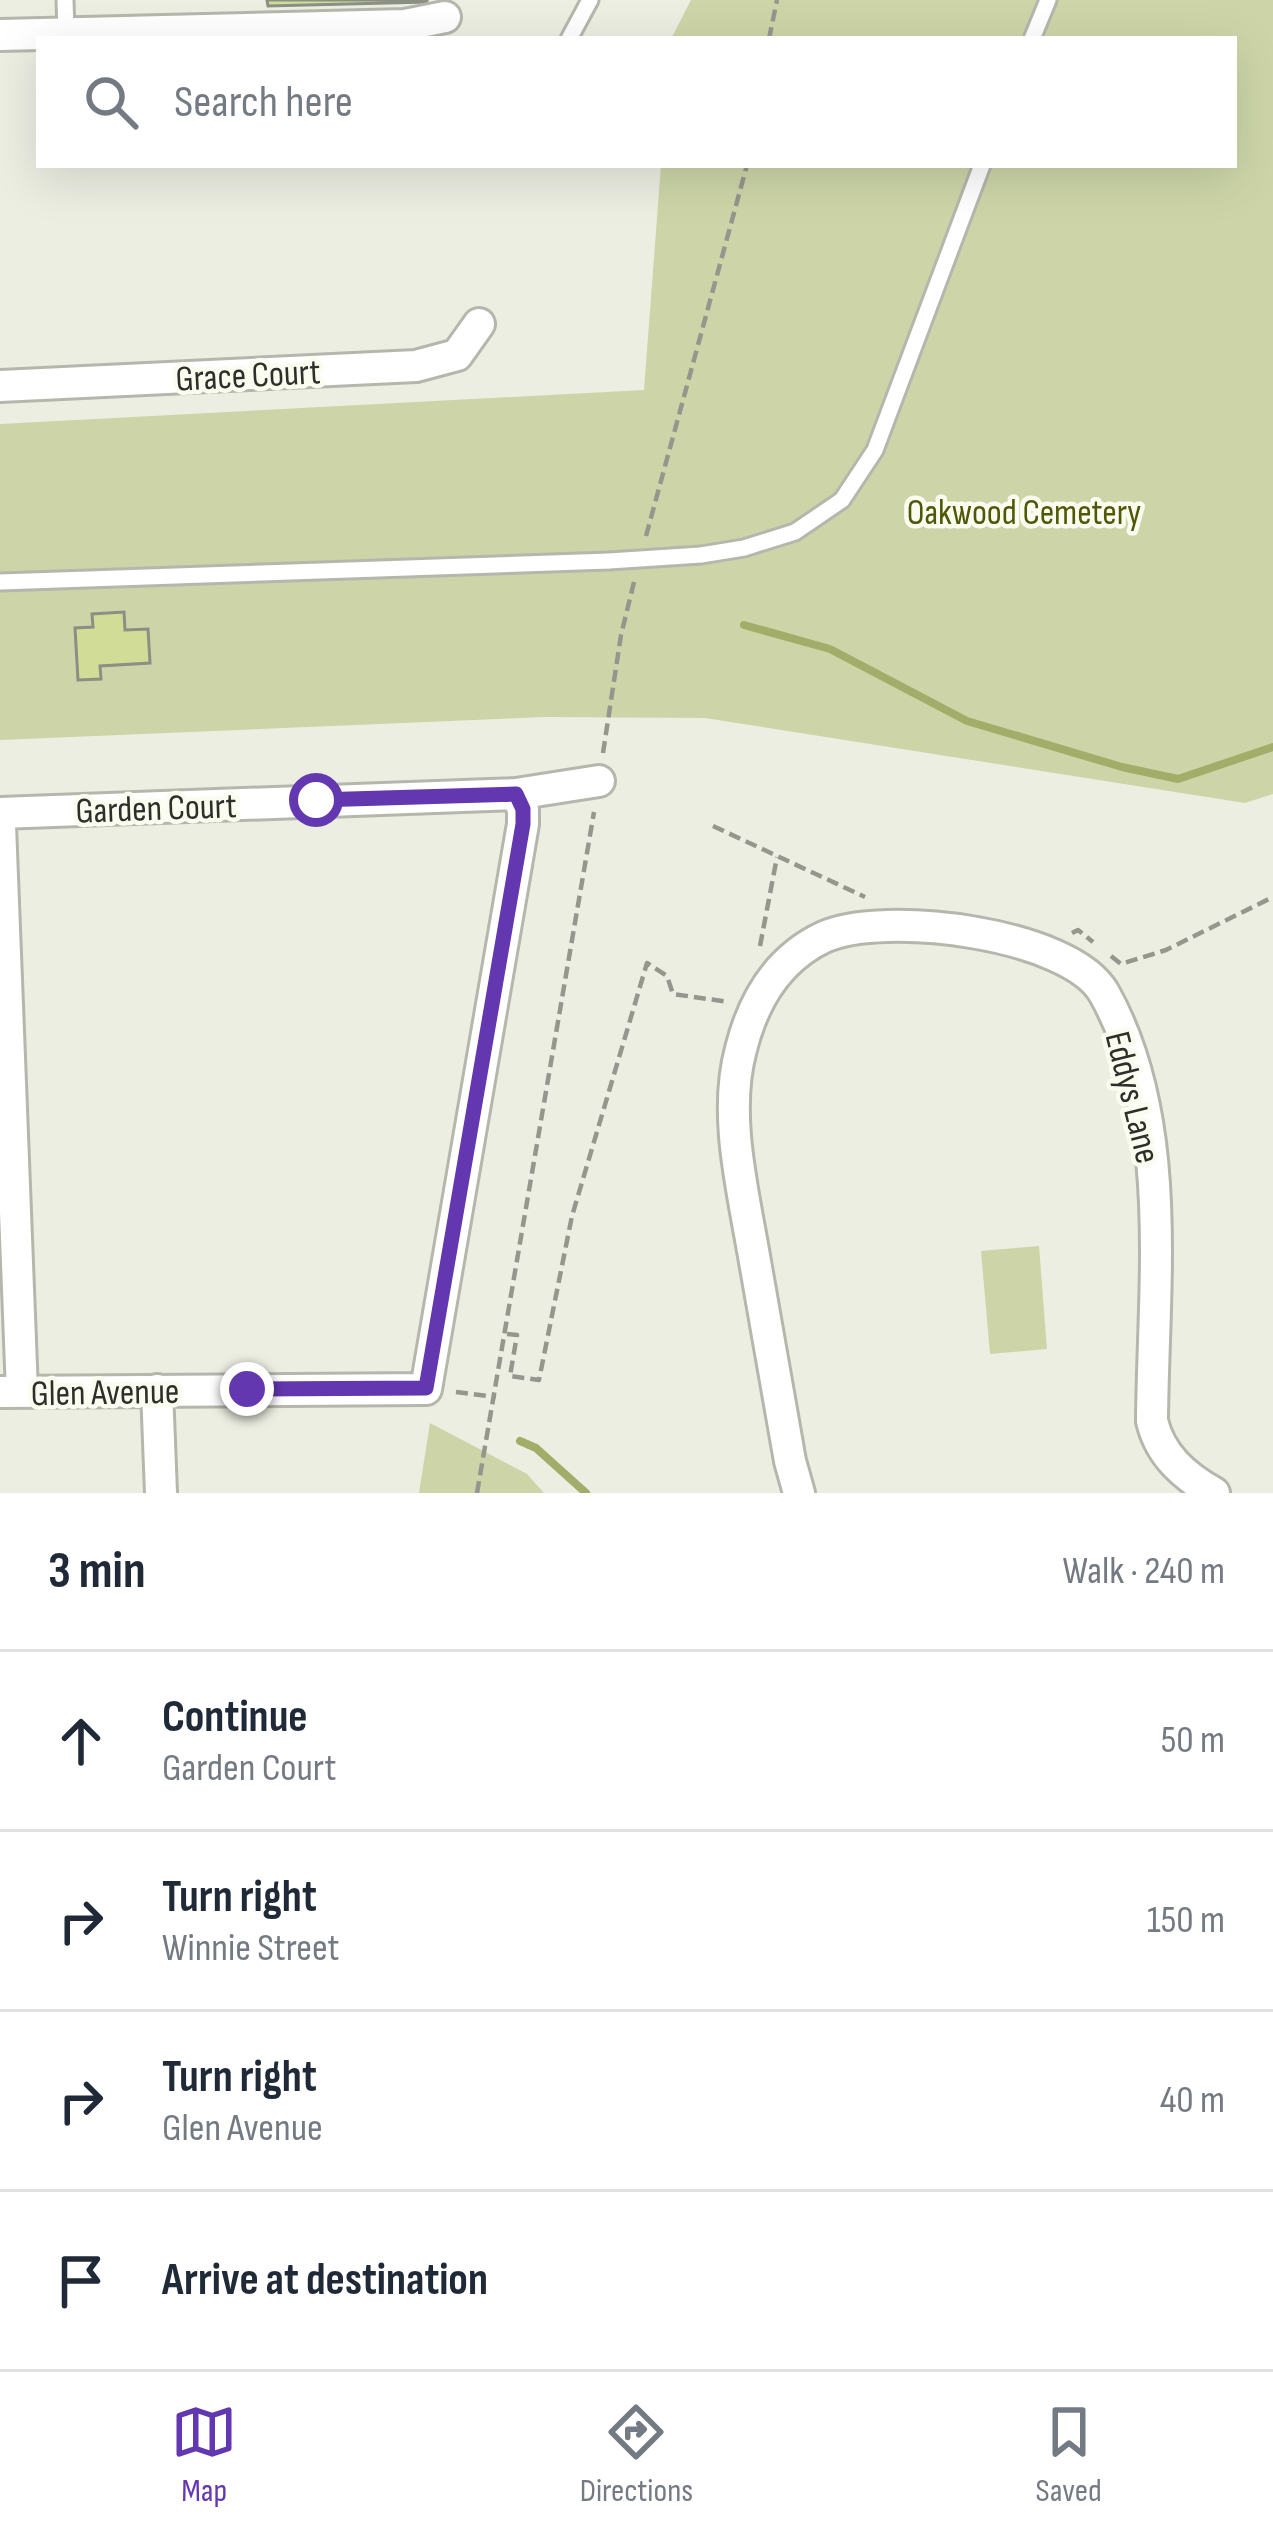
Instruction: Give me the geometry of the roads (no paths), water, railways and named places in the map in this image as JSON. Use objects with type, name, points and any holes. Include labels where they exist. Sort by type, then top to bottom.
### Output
[{"type":"street","points":[[0,35],[406,26],[445,17]]},
{"type":"street","name":"Grace Court","points":[[0,386],[416,366],[457,355],[479,324]]},
{"type":"street","name":"Garden Court","points":[[0,813],[516,794],[599,781]]},
{"type":"street","name":"Glen Avenue","points":[[11,1392],[426,1388],[523,824],[516,794]]},
{"type":"street","points":[[0,825],[11,1392]]},
{"type":"street","name":"Eddys Lane","points":[[800,1493],[790,1461],[738,1160],[735,1107],[740,1000],[760,993],[788,961],[825,936],[871,926],[980,933],[1061,958],[1084,970],[1102,989],[1120,1027],[1140,1094],[1154,1169],[1152,1421],[1157,1444],[1178,1468],[1214,1493]]},
{"type":"street","points":[[157,1390],[161,1493]]},
{"type":"lane","points":[[65,0],[65,33]]},
{"type":"lane","points":[[571,36],[590,0]]},
{"type":"lane","points":[[1033,36],[1048,0]]},
{"type":"lane","points":[[0,581],[609,561],[701,555],[795,532],[842,500],[875,450],[981,168]]},
{"type":"waterway","points":[[744,625],[830,649],[967,721],[1122,767],[1178,779],[1273,747]]},
{"type":"waterway","points":[[520,1441],[536,1448],[586,1493]]},
{"type":"park label","name":"Oakwood Cemetery","points":[[1024,511]]}]
